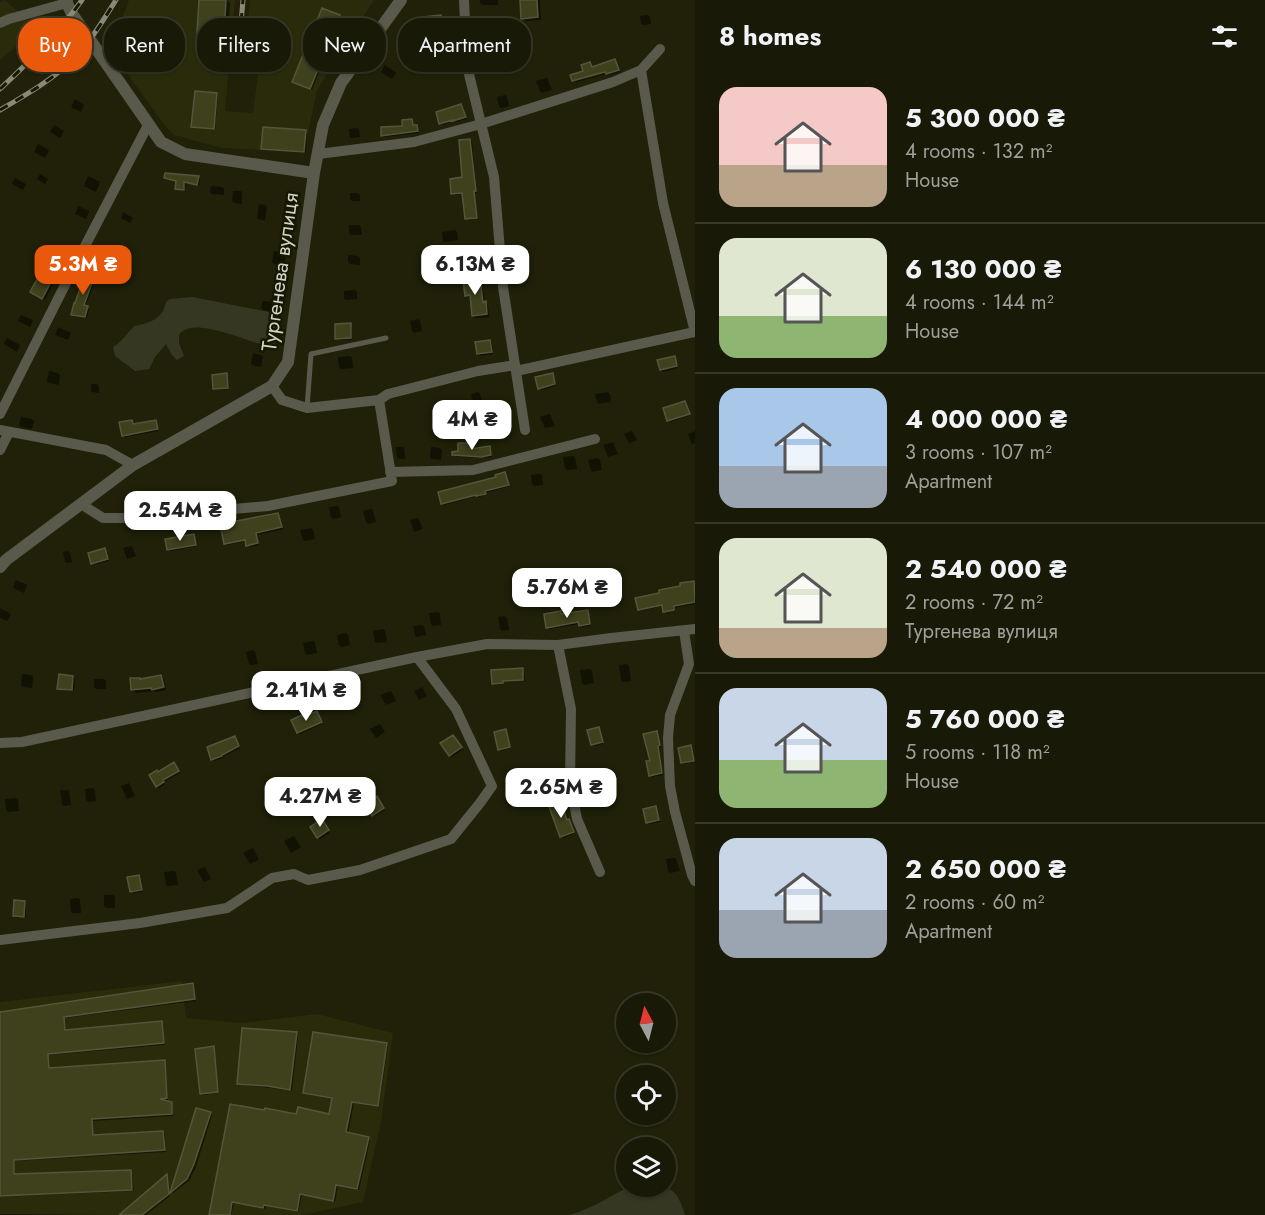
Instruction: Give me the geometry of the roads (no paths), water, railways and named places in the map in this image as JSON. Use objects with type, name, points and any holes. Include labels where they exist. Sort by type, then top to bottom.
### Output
[{"type":"street","name":"Тургенева вулиця","points":[[0,567],[6,560],[133,465],[272,386],[288,362],[314,173],[323,125],[341,83],[401,0]]},
{"type":"street","points":[[464,0],[467,66],[494,177],[503,287],[525,430]]},
{"type":"street","points":[[0,23],[67,2],[72,14],[161,141],[185,154],[314,173]]},
{"type":"street","points":[[318,154],[414,142],[481,124],[613,82],[641,70],[660,48]]},
{"type":"street","points":[[272,386],[282,400],[307,408],[379,400],[388,394],[478,371],[516,368],[695,332],[663,202],[641,70]]},
{"type":"street","points":[[0,414],[148,125]]},
{"type":"street","points":[[81,504],[104,518],[128,518],[268,506],[392,482],[379,400]]},
{"type":"street","points":[[0,450],[5,431],[106,450],[133,465]]},
{"type":"street","points":[[390,472],[473,470],[595,439]]},
{"type":"street","points":[[0,743],[22,742],[487,644],[558,645],[690,630],[689,664],[670,715],[668,738],[670,786],[675,813],[695,881]]},
{"type":"street","points":[[558,645],[571,709],[570,782],[577,819],[600,872]]},
{"type":"street","points":[[0,940],[140,923],[227,908],[272,878],[294,874],[308,879],[360,870],[451,839],[492,786],[456,709],[417,657]]},
{"type":"lane","points":[[307,408],[311,354],[386,338]]},
{"type":"railway","points":[[0,89],[43,46],[82,0]]},
{"type":"railway","points":[[0,110],[68,65],[92,37],[116,0]]},
{"type":"railway","points":[[241,18],[243,0]]}]
